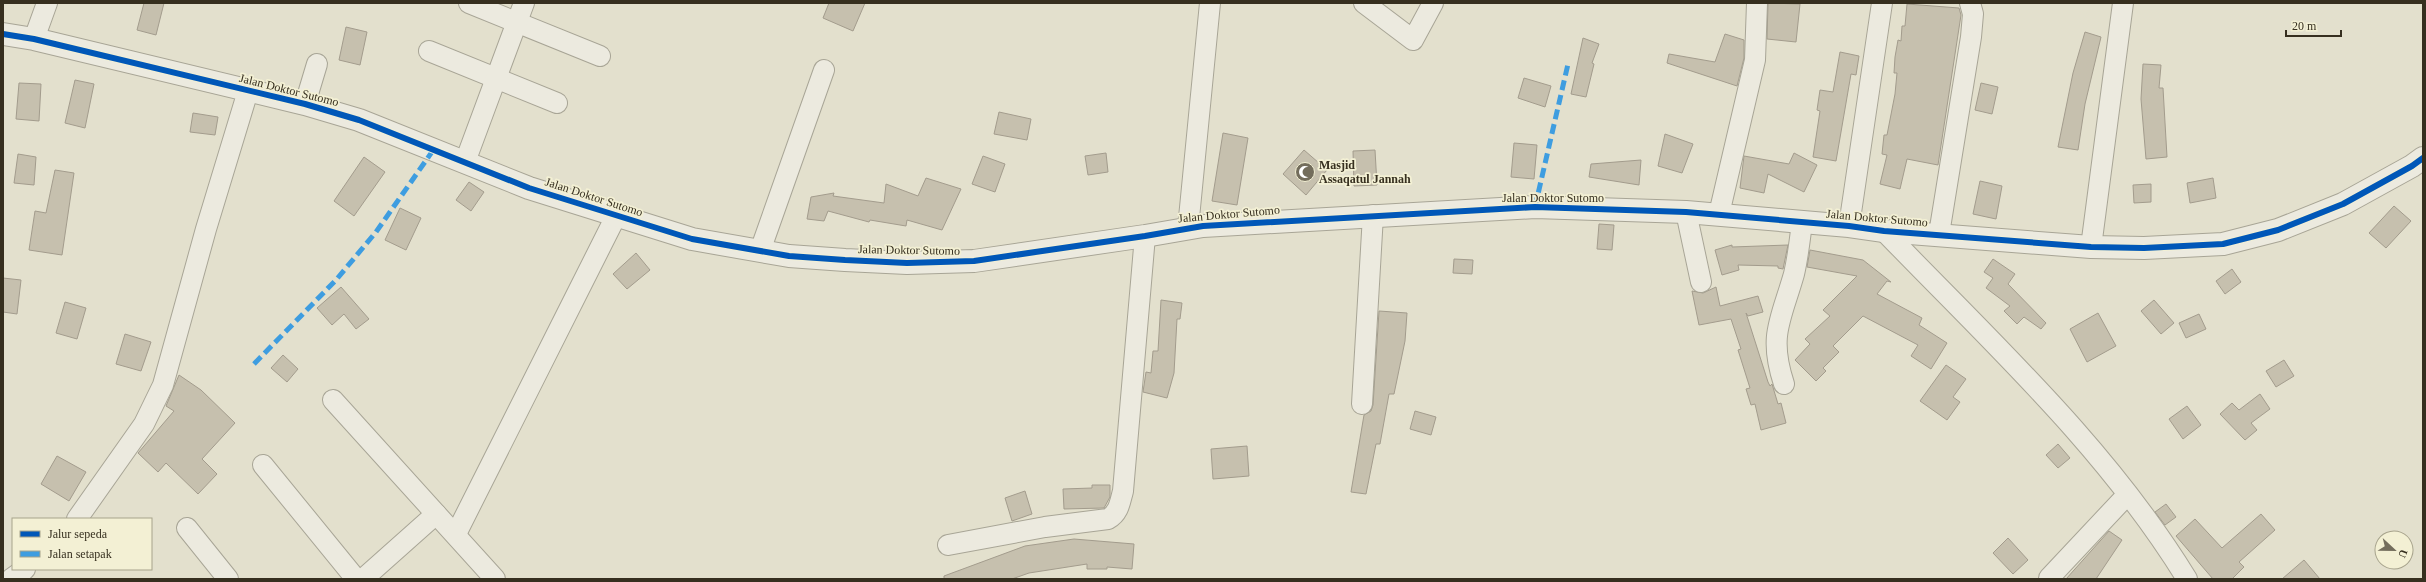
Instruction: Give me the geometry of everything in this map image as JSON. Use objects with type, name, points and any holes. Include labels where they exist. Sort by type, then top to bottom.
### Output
[{"type":"street","points":[[34,39],[47,3]]},
{"type":"street","points":[[469,3],[600,56]]},
{"type":"street","points":[[465,162],[524,3]]},
{"type":"street","points":[[1188,228],[1210,3]]},
{"type":"street","points":[[1364,3],[1414,40],[1432,3]]},
{"type":"street","points":[[1719,214],[1755,60],[1757,3]]},
{"type":"street","points":[[1849,226],[1882,3]]},
{"type":"street","points":[[1939,234],[1971,37],[1973,14],[1970,3]]},
{"type":"street","points":[[2091,247],[2123,3]]},
{"type":"street","name":"Jalan Doktor Sutomo","points":[[3,34],[34,39],[305,104],[359,120],[529,188],[692,239],[760,251],[845,260],[906,263],[974,261],[1145,236],[1188,228],[1373,215],[1535,207],[1719,214],[1849,226],[1884,231],[1939,234],[2091,247],[2144,248],[2223,244],[2278,230],[2343,204],[2412,166],[2423,158]]},
{"type":"street","points":[[429,51],[557,103]]},
{"type":"street","points":[[305,104],[317,64]]},
{"type":"street","points":[[760,251],[824,70]]},
{"type":"street","points":[[78,518],[144,424],[163,385],[206,229],[248,91]]},
{"type":"street","points":[[1686,212],[1701,282]]},
{"type":"street","points":[[1362,404],[1373,215]]},
{"type":"street","points":[[456,534],[616,216]]},
{"type":"street","points":[[1784,384],[1776,361],[1775,344],[1780,314],[1794,274],[1802,222]]},
{"type":"street","points":[[1884,231],[2039,388],[2127,495],[2168,549],[2187,579]]},
{"type":"street","points":[[948,545],[1045,527],[1108,520],[1114,516],[1119,508],[1123,491],[1145,236]]},
{"type":"street","points":[[333,400],[436,514],[456,534],[495,579]]},
{"type":"street","points":[[263,465],[356,579]]},
{"type":"street","points":[[2049,578],[2127,495]]},
{"type":"street","points":[[363,579],[436,514]]},
{"type":"street","points":[[187,528],[228,579]]},
{"type":"street","points":[[11,579],[24,570]]},
{"type":"building","points":[[144,3],[164,3],[156,35],[137,30]]},
{"type":"building","points":[[829,3],[865,3],[853,31],[823,18]]},
{"type":"building","points":[[1768,3],[1800,4],[1796,42],[1767,39]]},
{"type":"building","points":[[1907,4],[1959,8],[1961,15],[1938,165],[1907,159],[1900,189],[1880,184],[1887,155],[1882,154],[1884,135],[1887,135],[1895,94],[1897,73],[1894,73],[1895,57],[1898,40],[1901,41],[1902,26],[1905,26]]},
{"type":"building","points":[[346,27],[367,32],[360,65],[339,60]]},
{"type":"building","points":[[2085,32],[2101,37],[2085,104],[2078,150],[2058,147],[2073,73]]},
{"type":"building","points":[[1725,34],[1744,40],[1744,58],[1737,86],[1667,63],[1669,54],[1715,62]]},
{"type":"building","points":[[1583,38],[1599,44],[1592,63],[1594,64],[1586,97],[1571,94]]},
{"type":"building","points":[[1840,52],[1859,56],[1856,75],[1851,74],[1836,161],[1813,157],[1820,111],[1817,110],[1820,90],[1833,92]]},
{"type":"building","points":[[2143,64],[2161,65],[2159,88],[2163,88],[2167,157],[2146,159],[2141,99]]},
{"type":"building","points":[[1524,78],[1551,86],[1545,107],[1518,98]]},
{"type":"building","points":[[75,80],[94,84],[85,128],[65,123]]},
{"type":"building","points":[[19,83],[41,84],[39,121],[16,119]]},
{"type":"building","points":[[1981,83],[1998,87],[1992,114],[1975,110]]},
{"type":"building","points":[[999,112],[1031,119],[1027,140],[994,134]]},
{"type":"building","points":[[193,113],[218,117],[215,135],[190,132]]},
{"type":"building","points":[[1223,133],[1248,138],[1237,205],[1212,201]]},
{"type":"building","points":[[1665,134],[1693,144],[1682,173],[1658,166]]},
{"type":"building","points":[[1514,143],[1537,145],[1534,179],[1511,177]]},
{"type":"building","name":"Masjid Assaqatul Jannah","points":[[1304,150],[1327,170],[1306,195],[1283,174]]},
{"type":"building","points":[[1375,150],[1377,185],[1354,186],[1353,151]]},
{"type":"building","points":[[1106,153],[1108,172],[1088,175],[1085,156]]},
{"type":"building","points":[[1794,153],[1817,165],[1804,192],[1768,174],[1764,193],[1740,188],[1744,156],[1789,164]]},
{"type":"building","points":[[18,154],[36,157],[34,185],[14,183]]},
{"type":"building","points":[[983,156],[1005,164],[995,192],[972,184]]},
{"type":"building","points":[[364,157],[385,172],[354,216],[334,201]]},
{"type":"building","points":[[1641,160],[1639,185],[1589,177],[1591,164]]},
{"type":"building","points":[[55,170],[74,173],[62,255],[29,250],[35,211],[46,213]]},
{"type":"building","points":[[926,178],[961,189],[942,230],[907,220],[906,226],[870,220],[869,222],[828,211],[824,221],[807,219],[811,197],[834,193],[833,196],[884,203],[886,184],[918,196]]},
{"type":"building","points":[[2213,178],[2216,198],[2190,203],[2187,183]]},
{"type":"building","points":[[1980,181],[2002,186],[1996,219],[1973,214]]},
{"type":"building","points":[[469,182],[484,192],[471,211],[456,200]]},
{"type":"building","points":[[2151,184],[2151,202],[2134,203],[2133,185]]},
{"type":"building","points":[[2394,206],[2411,221],[2386,248],[2369,233]]},
{"type":"building","points":[[400,208],[421,218],[406,250],[385,240]]},
{"type":"building","points":[[1599,224],[1614,225],[1612,250],[1597,249]]},
{"type":"building","points":[[1732,245],[1732,247],[1788,245],[1783,269],[1778,268],[1778,266],[1738,265],[1739,270],[1722,275],[1715,250]]},
{"type":"building","points":[[1810,250],[1863,260],[1891,282],[1887,281],[1877,294],[1922,318],[1919,325],[1947,343],[1931,369],[1911,356],[1918,345],[1863,316],[1833,346],[1839,352],[1823,368],[1826,371],[1816,381],[1795,360],[1810,344],[1805,339],[1830,316],[1823,310],[1857,276],[1807,267]]},
{"type":"building","points":[[636,253],[650,270],[627,289],[613,274]]},
{"type":"building","points":[[1454,259],[1473,260],[1472,274],[1453,273]]},
{"type":"building","points":[[1993,259],[2015,274],[2008,284],[2046,323],[2041,329],[2024,317],[2017,324],[2004,311],[2010,306],[1986,288],[1993,278],[1984,272]]},
{"type":"building","points":[[2232,269],[2241,282],[2225,294],[2216,281]]},
{"type":"building","points":[[3,278],[21,280],[17,314],[3,312]]},
{"type":"building","points":[[341,287],[369,319],[356,329],[344,314],[332,325],[317,308]]},
{"type":"building","points":[[1716,287],[1720,306],[1758,296],[1763,312],[1748,316],[1746,313],[1768,382],[1770,386],[1772,384],[1778,404],[1781,403],[1786,423],[1761,430],[1755,404],[1751,405],[1746,389],[1750,388],[1738,350],[1741,349],[1731,319],[1699,325],[1692,291],[1703,293]]},
{"type":"building","points":[[1161,300],[1182,303],[1180,319],[1177,319],[1174,373],[1167,398],[1143,392],[1146,372],[1151,373],[1153,351],[1158,351]]},
{"type":"building","points":[[2154,300],[2174,323],[2161,334],[2141,311]]},
{"type":"building","points":[[65,302],[86,308],[77,339],[56,333]]},
{"type":"building","points":[[1379,311],[1407,313],[1405,341],[1394,394],[1389,394],[1380,444],[1376,444],[1366,494],[1351,492],[1364,415],[1371,411],[1373,405]]},
{"type":"building","points":[[2098,313],[2116,346],[2087,362],[2070,329]]},
{"type":"building","points":[[2199,314],[2206,329],[2186,338],[2179,323]]},
{"type":"building","points":[[125,334],[151,342],[141,371],[116,364]]},
{"type":"building","points":[[283,355],[298,369],[287,382],[271,368]]},
{"type":"building","points":[[2284,360],[2294,376],[2276,387],[2266,371]]},
{"type":"building","points":[[1946,365],[1966,379],[1953,397],[1960,402],[1947,420],[1920,401]]},
{"type":"building","points":[[179,375],[201,390],[235,423],[202,459],[217,474],[198,494],[166,463],[158,472],[138,453],[174,411],[166,406]]},
{"type":"building","points":[[2260,394],[2270,409],[2251,423],[2257,430],[2245,440],[2220,414],[2232,403],[2239,410]]},
{"type":"building","points":[[2187,406],[2201,425],[2183,439],[2169,419]]},
{"type":"building","points":[[1415,411],[1436,417],[1431,435],[1410,429]]},
{"type":"building","points":[[2058,444],[2070,458],[2058,468],[2046,455]]},
{"type":"building","points":[[1247,446],[1249,476],[1213,479],[1211,449]]},
{"type":"building","points":[[57,456],[86,472],[69,501],[41,484]]},
{"type":"building","points":[[1092,485],[1110,485],[1110,497],[1104,508],[1064,509],[1063,489],[1092,488]]},
{"type":"building","points":[[1025,491],[1032,514],[1012,521],[1005,498]]},
{"type":"building","points":[[2166,504],[2176,517],[2165,525],[2155,512]]},
{"type":"building","points":[[2261,514],[2275,530],[2239,562],[2244,567],[2232,579],[2213,579],[2176,536],[2195,519],[2222,548]]},
{"type":"building","points":[[2109,531],[2122,540],[2096,579],[2066,579]]},
{"type":"building","points":[[2008,538],[2028,560],[2013,574],[1993,553]]},
{"type":"building","points":[[1074,539],[1134,544],[1132,569],[1107,567],[1107,569],[1087,569],[1087,564],[1029,573],[1012,579],[944,579],[944,576],[1025,546]]},
{"type":"building","points":[[2304,560],[2320,579],[2282,579]]},
{"type":"marked path","points":[[1535,207],[1568,64]]},
{"type":"marked path","points":[[254,364],[336,280],[376,232],[434,149]]},
{"type":"cycle path","points":[[3,34],[34,39],[305,104],[359,120],[529,188],[692,239],[789,256],[845,260],[907,263],[974,261],[1203,226],[1535,207],[1686,212],[1849,226],[1884,231],[2091,247],[2144,248],[2223,244],[2278,230],[2343,204],[2412,166],[2423,158]]},
{"type":"place","name":"Masjid Assaqatul Jannah","points":[[1305,172]]}]
